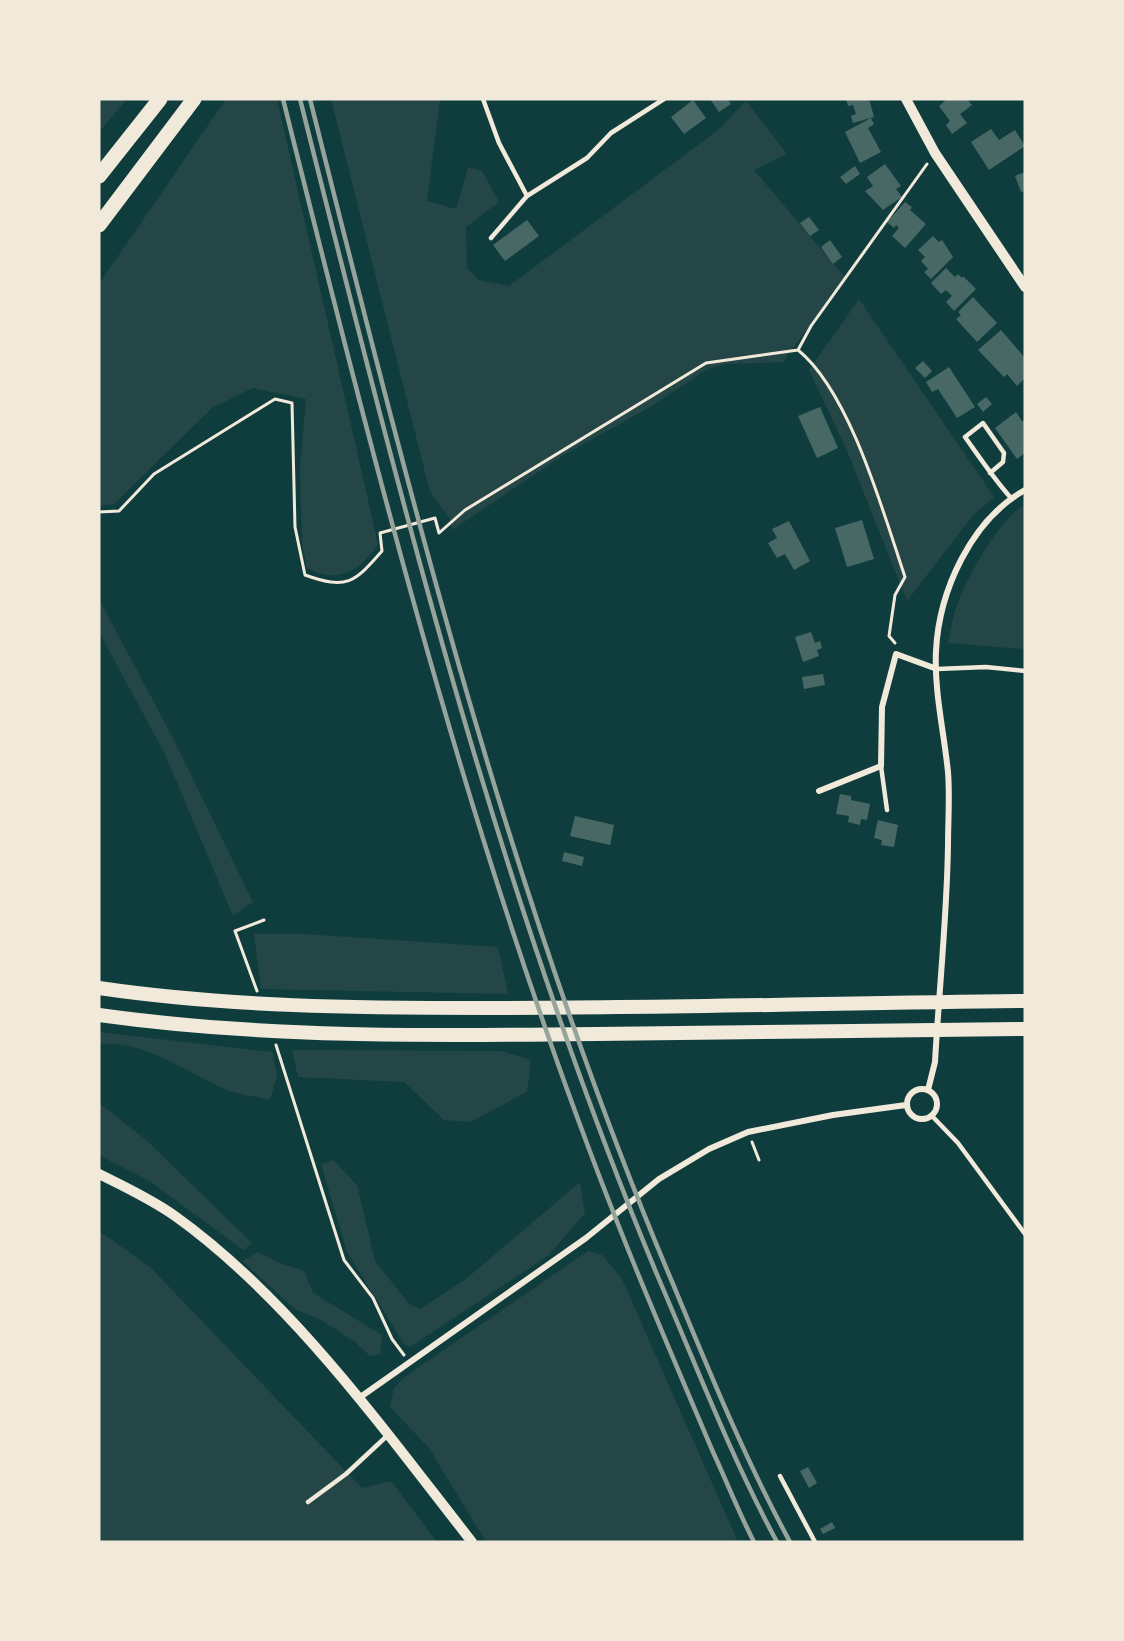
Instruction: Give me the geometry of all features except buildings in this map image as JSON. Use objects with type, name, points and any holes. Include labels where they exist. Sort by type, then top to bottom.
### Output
[{"type":"highway","points":[[99,176],[160,99]]},
{"type":"highway","points":[[99,225],[194,99]]},
{"type":"main road","points":[[99,988],[230,1004],[386,1009],[626,1009],[1025,1001]]},
{"type":"main road","points":[[99,1015],[179,1027],[240,1030],[280,1035],[635,1034],[1025,1029]]},
{"type":"street","points":[[906,99],[935,153],[1025,286]]},
{"type":"street","points":[[928,1090],[912,1092],[906,1106],[910,1114],[918,1119],[932,1116],[937,1102],[928,1090],[934,1062],[948,848],[948,774],[936,650],[945,599],[962,561],[986,521],[1011,498],[1025,490]]},
{"type":"street","points":[[819,791],[881,766],[882,706],[896,654],[937,669]]},
{"type":"street","points":[[358,1398],[585,1238],[659,1179],[709,1149],[748,1132],[833,1115],[906,1106]]},
{"type":"street","points":[[99,1174],[174,1215],[243,1272],[358,1398],[472,1542]]},
{"type":"lane","points":[[483,99],[499,142],[527,196]]},
{"type":"lane","points":[[491,238],[527,196],[587,158],[611,133],[664,99]]},
{"type":"lane","points":[[990,473],[1003,462],[1004,453],[983,423],[965,437],[990,473],[1011,498]]},
{"type":"lane","points":[[937,669],[986,667],[1025,671]]},
{"type":"lane","points":[[881,766],[887,810]]},
{"type":"lane","points":[[932,1116],[958,1143],[1025,1234]]},
{"type":"lane","points":[[308,1502],[346,1473],[388,1435]]},
{"type":"lane","points":[[780,1476],[815,1542]]},
{"type":"path","points":[[798,350],[811,326],[935,153]]},
{"type":"path","points":[[99,512],[119,511],[154,474],[275,399],[292,403],[295,527],[305,575],[329,584],[359,578],[382,551],[380,533],[435,518],[439,533],[475,504],[706,363],[798,350],[813,362],[833,392],[869,474],[905,577],[895,594],[889,636]]},
{"type":"path","points":[[258,995],[235,931],[264,920]]},
{"type":"path","points":[[280,1035],[344,1260],[374,1298],[393,1339],[409,1362]]},
{"type":"path","points":[[748,1132],[759,1160]]},
{"type":"shaded area","points":[[99,99],[127,99],[99,132]]},
{"type":"shaded area","points":[[226,99],[277,99],[378,544],[364,562],[338,575],[318,573],[307,568],[302,544],[300,469],[306,399],[253,388],[212,408],[114,504],[99,506],[99,284]]},
{"type":"shaded area","points":[[331,99],[440,99],[427,201],[456,209],[468,167],[482,171],[499,202],[466,227],[467,268],[479,280],[509,286],[718,130],[746,101],[787,154],[754,170],[845,277],[783,362],[726,364],[708,369],[650,407],[562,456],[452,530],[450,519],[430,492]]},
{"type":"shaded area","points":[[859,299],[994,497],[974,514],[907,601],[846,448],[809,370]]},
{"type":"shaded area","points":[[1025,504],[1025,649],[948,643],[956,607],[978,562],[995,535]]},
{"type":"shaded area","points":[[99,599],[173,738],[253,902],[233,916],[165,754],[99,632]]},
{"type":"shaded area","points":[[254,934],[305,934],[498,947],[508,994],[261,989]]},
{"type":"shaded area","points":[[99,1032],[272,1052],[277,1076],[270,1100],[230,1091],[149,1052],[116,1044],[99,1044]]},
{"type":"shaded area","points":[[292,1050],[501,1051],[531,1060],[527,1092],[470,1122],[444,1120],[404,1082],[298,1077]]},
{"type":"shaded area","points":[[99,1103],[145,1139],[252,1243],[243,1250],[151,1182],[99,1155]]},
{"type":"shaded area","points":[[333,1160],[357,1185],[375,1261],[409,1304],[420,1309],[466,1279],[580,1182],[585,1213],[549,1255],[410,1347],[404,1344],[347,1252],[321,1164]]},
{"type":"shaded area","points":[[99,1231],[150,1267],[362,1488],[391,1481],[437,1542],[99,1542]]},
{"type":"shaded area","points":[[588,1251],[602,1255],[622,1279],[738,1542],[486,1542],[429,1448],[390,1407],[394,1388],[406,1376]]},
{"type":"shaded area","points":[[258,1252],[279,1263],[304,1271],[313,1293],[382,1335],[380,1354],[370,1356],[355,1342],[320,1319],[296,1310],[242,1261]]},
{"type":"railway","points":[[283,99],[397,543],[438,690],[529,982],[580,1126],[636,1269],[713,1452],[754,1542]]},
{"type":"railway","points":[[300,99],[415,546],[501,842],[549,989],[601,1134],[658,1277],[729,1444],[777,1542]]},
{"type":"railway","points":[[310,99],[427,550],[469,699],[562,994],[615,1140],[714,1382],[790,1542]]}]
